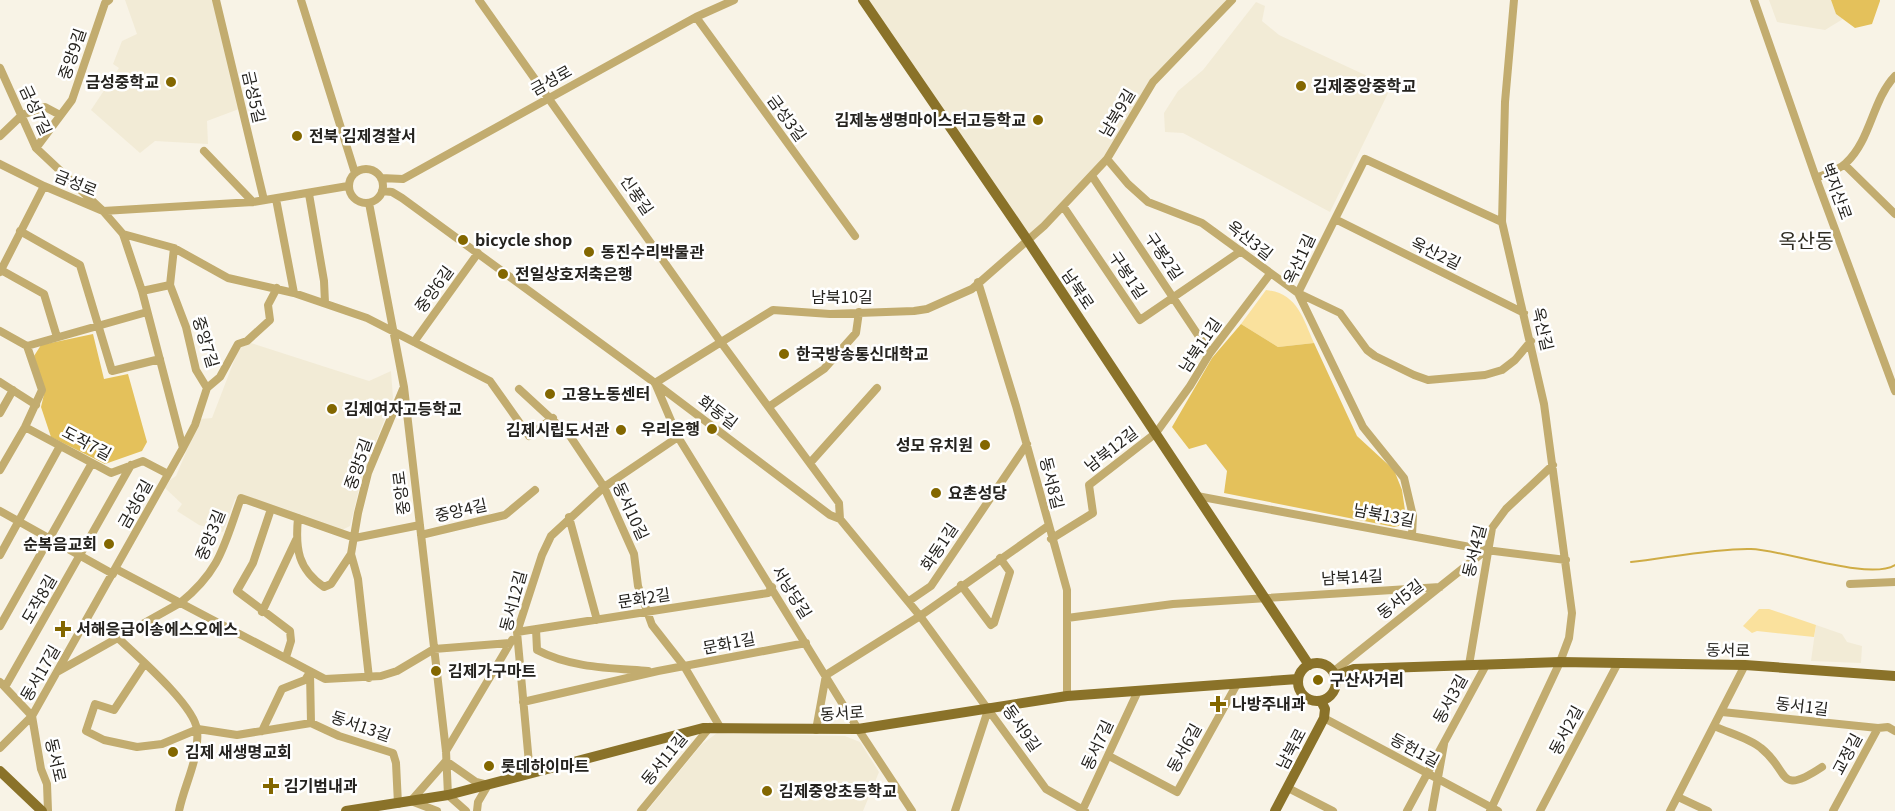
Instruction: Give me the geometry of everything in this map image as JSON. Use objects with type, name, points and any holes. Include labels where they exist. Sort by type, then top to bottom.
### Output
[{"type":"main road","name":"남북로","points":[[863,0],[1028,241],[1309,664]]},
{"type":"main road","name":"동서로","points":[[1334,674],[1354,669],[1560,662],[1745,665],[1895,676]]},
{"type":"main road","points":[[1322,663],[1334,674],[1336,685],[1333,693],[1321,701],[1304,696],[1299,688],[1298,679],[1302,670],[1309,664],[1322,663]]},
{"type":"main road","name":"동서로","points":[[346,811],[397,806],[411,801],[448,795],[715,727],[858,729],[1067,696],[1298,679]]},
{"type":"main road","name":"남북로","points":[[1275,811],[1324,718],[1326,709],[1321,701]]},
{"type":"main road","points":[[1,777],[42,811]]},
{"type":"street","name":"중앙9길","points":[[36,148],[72,100],[105,3],[109,0]]},
{"type":"street","name":"금성5길","points":[[216,0],[264,200]]},
{"type":"street","points":[[301,0],[355,173],[348,186],[351,196],[358,202],[369,203],[377,200],[382,191],[381,178],[371,170],[355,173]]},
{"type":"street","name":"신풍길","points":[[479,0],[551,98],[720,341],[770,406],[839,503],[840,519]]},
{"type":"street","name":"금성로","points":[[381,178],[403,179],[696,17],[734,0]]},
{"type":"street","name":"남북9길","points":[[1028,241],[1107,159],[1153,82],[1232,0]]},
{"type":"street","name":"옥산길","points":[[1514,0],[1505,102],[1502,222],[1531,341],[1566,560],[1572,613],[1569,639],[1560,662]]},
{"type":"street","name":"벽지산로","points":[[1755,0],[1816,178],[1895,392]]},
{"type":"street","name":"금성3길","points":[[696,17],[855,236]]},
{"type":"street","name":"금성7길","points":[[0,68],[36,148],[104,211]]},
{"type":"street","points":[[1816,178],[1845,165],[1861,144],[1876,107],[1895,76]]},
{"type":"street","points":[[0,136],[22,115],[45,107],[60,115]]},
{"type":"street","points":[[204,151],[253,202]]},
{"type":"street","name":"옥산3길","points":[[1107,159],[1128,184],[1148,202],[1202,223],[1298,293],[1340,313],[1367,350],[1375,356],[1428,380],[1485,375],[1502,370],[1515,360],[1531,341]]},
{"type":"street","name":"옥산1길","points":[[1412,536],[1413,516],[1404,477],[1363,427],[1298,293],[1365,159],[1502,222]]},
{"type":"street","name":"금성로","points":[[0,164],[44,186],[104,211],[253,202],[309,195],[348,186]]},
{"type":"street","points":[[1845,165],[1895,214]]},
{"type":"street","name":"구봉2길","points":[[1092,176],[1210,353]]},
{"type":"street","points":[[44,186],[0,271],[44,294],[57,337]]},
{"type":"street","name":"화동길","points":[[382,191],[392,192],[655,383],[830,516],[840,519],[921,616],[989,707]]},
{"type":"street","points":[[309,195],[324,281],[325,303]]},
{"type":"street","points":[[276,199],[294,292]]},
{"type":"street","name":"중앙로","points":[[369,203],[404,387],[446,751],[448,795]]},
{"type":"street","name":"구봉1길","points":[[1063,207],[1140,320],[1241,251]]},
{"type":"street","points":[[104,211],[123,234],[142,291],[183,448]]},
{"type":"street","name":"옥산2길","points":[[1335,219],[1524,313]]},
{"type":"street","points":[[20,231],[80,265],[112,371],[160,359]]},
{"type":"street","points":[[123,234],[174,248],[228,278],[294,292],[368,318],[490,381],[529,436],[553,418]]},
{"type":"street","name":"남북10길","points":[[655,383],[773,310],[830,314],[927,309],[972,289],[1028,241]]},
{"type":"street","name":"중앙7길","points":[[174,248],[170,285],[186,327],[196,370],[207,388],[220,377],[238,344],[267,325],[270,320],[268,305],[277,288]]},
{"type":"street","name":"중앙6길","points":[[414,342],[478,254]]},
{"type":"street","name":"남북11길","points":[[1156,433],[1190,386],[1210,353],[1270,274]]},
{"type":"street","name":"동서8길","points":[[978,282],[1027,444],[1051,539],[1067,590],[1067,696]]},
{"type":"street","points":[[142,291],[170,285]]},
{"type":"street","points":[[27,346],[147,312]]},
{"type":"street","points":[[770,406],[824,369],[856,333],[859,312]]},
{"type":"street","points":[[0,331],[27,346],[42,390],[25,427],[0,470]]},
{"type":"street","points":[[0,382],[36,405]]},
{"type":"street","name":"서낭당길","points":[[655,383],[678,437],[858,729],[912,811]]},
{"type":"street","name":"중앙5길","points":[[296,540],[304,571],[324,587],[332,584],[351,554],[368,473],[404,387]]},
{"type":"street","name":"금성6길","points":[[115,571],[195,425],[207,388]]},
{"type":"street","points":[[810,462],[877,388]]},
{"type":"street","name":"동서10길","points":[[519,389],[570,435],[604,487],[634,554],[638,586],[652,625],[684,666],[715,727]]},
{"type":"street","points":[[0,413],[13,390]]},
{"type":"street","name":"도작7길","points":[[25,427],[111,472],[143,461],[168,474]]},
{"type":"street","name":"남북12길","points":[[1051,539],[1093,513],[1089,485],[1156,433]]},
{"type":"street","name":"동서12길","points":[[530,774],[517,632],[542,555],[552,536],[569,517],[604,487],[678,437]]},
{"type":"street","name":"화동1길","points":[[909,601],[931,586],[1027,444]]},
{"type":"street","points":[[0,555],[60,446]]},
{"type":"street","name":"도작8길","points":[[0,626],[92,464]]},
{"type":"street","name":"도작8길","points":[[2,685],[81,557],[131,465]]},
{"type":"street","name":"동서4길","points":[[1469,665],[1486,550],[1492,528],[1502,514],[1552,465]]},
{"type":"street","name":"중앙4길","points":[[420,530],[505,515],[535,490]]},
{"type":"street","name":"남북13길","points":[[1197,496],[1486,550],[1566,560]]},
{"type":"street","name":"중앙3길","points":[[180,603],[196,589],[219,562],[241,498],[355,537],[420,530]]},
{"type":"street","points":[[271,509],[253,564],[237,591],[290,631],[291,641],[286,657]]},
{"type":"street","points":[[0,511],[81,557],[180,603],[325,679],[369,678],[397,671],[434,649],[510,643]]},
{"type":"street","points":[[569,517],[597,620]]},
{"type":"street","points":[[262,612],[296,540],[298,518]]},
{"type":"street","points":[[816,730],[826,675],[921,616],[961,585],[1048,526]]},
{"type":"street","name":"동서5길","points":[[1334,674],[1486,550]]},
{"type":"street","name":"중앙5길","points":[[351,554],[358,579],[369,678]]},
{"type":"street","points":[[961,585],[991,625],[994,623],[1010,572],[1000,558]]},
{"type":"street","name":"동서17길","points":[[0,748],[32,716],[115,571]]},
{"type":"street","points":[[1850,584],[1895,582]]},
{"type":"street","name":"문화2길","points":[[517,632],[647,614],[768,593],[772,587]]},
{"type":"street","name":"남북14길","points":[[1266,598],[1440,587]]},
{"type":"street","points":[[1067,618],[1173,604],[1266,598]]},
{"type":"street","points":[[57,672],[180,603]]},
{"type":"street","name":"문화1길","points":[[536,629],[537,650],[554,659],[585,666],[658,671]]},
{"type":"street","points":[[446,751],[517,632]]},
{"type":"street","points":[[119,639],[180,700],[198,729],[189,783],[181,798],[179,811]]},
{"type":"street","name":"문화1길","points":[[523,702],[658,671],[806,643]]},
{"type":"street","points":[[1493,810],[1560,662]]},
{"type":"street","points":[[145,663],[114,710],[95,704],[86,731],[104,740],[137,747],[162,744],[198,729]]},
{"type":"street","name":"동서2길","points":[[1540,811],[1618,663]]},
{"type":"street","name":"동서3길","points":[[1407,811],[1486,665]]},
{"type":"street","points":[[1670,811],[1745,665]]},
{"type":"street","points":[[310,672],[310,723]]},
{"type":"street","points":[[262,731],[282,689],[305,680],[310,672]]},
{"type":"street","name":"동서6길","points":[[1109,756],[1177,792],[1237,684]]},
{"type":"street","points":[[2,685],[32,716]]},
{"type":"street","name":"동서7길","points":[[1083,811],[1138,691]]},
{"type":"street","name":"동서9길","points":[[989,707],[1046,789],[1083,811]]},
{"type":"street","name":"동서9길","points":[[955,811],[989,707]]},
{"type":"street","name":"동서1길","points":[[1722,712],[1878,728]]},
{"type":"street","name":"동서로","points":[[32,716],[41,769],[47,784],[48,811]]},
{"type":"street","name":"동헌1길","points":[[1324,718],[1493,810]]},
{"type":"street","name":"동서13길","points":[[198,729],[237,735],[310,723],[339,736],[393,753],[396,763],[397,806]]},
{"type":"street","points":[[1714,726],[1761,747],[1785,778],[1793,781],[1802,780],[1822,767]]},
{"type":"street","name":"동서11길","points":[[641,811],[715,727]]},
{"type":"street","name":"교정길","points":[[1833,811],[1878,728],[1888,728],[1895,732]]},
{"type":"street","points":[[1432,811],[1440,781],[1445,739]]},
{"type":"street","points":[[437,811],[411,801],[446,761],[476,782],[488,785],[478,802],[477,811]]},
{"type":"street","points":[[1288,788],[1333,811]]},
{"type":"street","points":[[448,795],[466,811]]},
{"type":"street","points":[[1678,797],[1708,811]]},
{"type":"shaded area","name":"금성중학교","points":[[125,0],[213,0],[239,109],[207,121],[208,144],[155,141],[140,153],[91,110],[119,68],[113,64],[122,41],[137,34]]},
{"type":"shaded area","name":"김제농생명마이스터고등학교","points":[[864,0],[1233,0],[1153,82],[1107,159],[1028,241]]},
{"type":"shaded area","points":[[1769,0],[1831,0],[1836,14],[1843,19],[1825,30],[1777,22]]},
{"type":"shaded area","points":[[1831,0],[1880,1],[1872,24],[1855,28],[1836,14]]},
{"type":"shaded area","name":"김제중앙중학교","points":[[1256,2],[1265,6],[1262,21],[1279,35],[1391,87],[1330,212],[1183,133],[1165,132],[1164,113],[1178,91],[1203,70]]},
{"type":"shaded area","points":[[1266,290],[1277,292],[1292,301],[1298,308],[1314,343],[1278,347],[1241,324]]},
{"type":"shaded area","points":[[1241,324],[1278,347],[1314,343],[1357,436],[1394,470],[1402,490],[1407,524],[1394,527],[1224,493],[1227,471],[1206,444],[1189,449],[1172,427],[1212,358]]},
{"type":"shaded area","points":[[93,334],[104,379],[128,374],[147,442],[142,451],[105,464],[51,437],[41,407],[45,390],[34,356],[41,345]]},
{"type":"shaded area","name":"김제여자고등학교","points":[[251,343],[369,381],[391,371],[393,398],[362,477],[350,526],[342,530],[242,495],[235,499],[223,532],[199,525],[177,511],[182,504],[165,488],[176,476],[200,419],[212,418],[239,348]]},
{"type":"shaded area","points":[[1759,609],[1769,609],[1816,625],[1814,637],[1757,631],[1752,633],[1743,626]]},
{"type":"shaded area","points":[[1816,625],[1842,634],[1847,642],[1862,646],[1861,663],[1811,661]]},
{"type":"shaded area","name":"김제중앙초등학교","points":[[717,733],[845,736],[860,742],[879,772],[863,811],[647,811],[701,745]]},
{"type":"waterway","points":[[1631,562],[1751,549],[1847,567],[1883,569],[1895,565]]},
{"type":"place","name":"금성중학교","points":[[171,82]]},
{"type":"place","name":"김제중앙중학교","points":[[1301,86]]},
{"type":"place","name":"김제농생명마이스터고등학교","points":[[1038,120]]},
{"type":"place","name":"전북 김제경찰서","points":[[297,136]]},
{"type":"place","name":"bicycle shop","points":[[463,240]]},
{"type":"place","name":"동진수리박물관","points":[[589,252]]},
{"type":"place","name":"전일상호저축은행","points":[[503,274]]},
{"type":"place","name":"한국방송통신대학교","points":[[784,354]]},
{"type":"place","name":"고용노동센터","points":[[550,394]]},
{"type":"place","name":"김제여자고등학교","points":[[332,409]]},
{"type":"place","name":"우리은행","points":[[712,429]]},
{"type":"place","name":"김제시립도서관","points":[[621,430]]},
{"type":"place","name":"성모 유치원","points":[[985,445]]},
{"type":"place","name":"요촌성당","points":[[936,493]]},
{"type":"place","name":"순복음교회","points":[[109,544]]},
{"type":"place","name":"서해응급이송에스오에스","points":[[63,629]]},
{"type":"place","name":"김제가구마트","points":[[436,671]]},
{"type":"place","name":"구산사거리","points":[[1318,680]]},
{"type":"place","name":"나방주내과","points":[[1218,704]]},
{"type":"place","name":"김제 새생명교회","points":[[173,752]]},
{"type":"place","name":"롯데하이마트","points":[[489,766]]},
{"type":"place","name":"김기범내과","points":[[271,786]]},
{"type":"place","name":"김제중앙초등학교","points":[[767,791]]},
{"type":"district","name":"옥산동","points":[[1806,241]]}]
